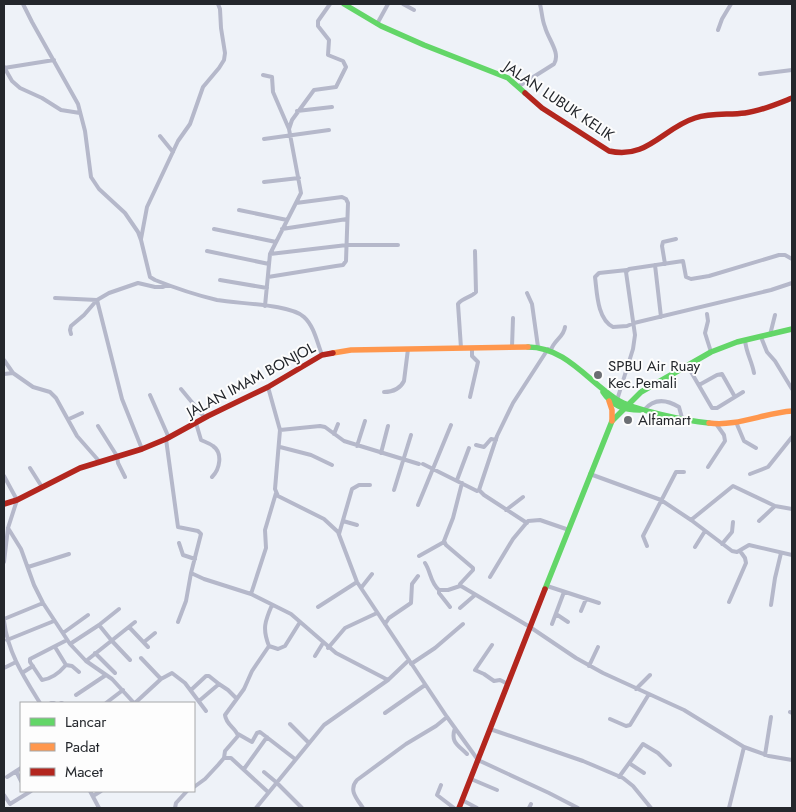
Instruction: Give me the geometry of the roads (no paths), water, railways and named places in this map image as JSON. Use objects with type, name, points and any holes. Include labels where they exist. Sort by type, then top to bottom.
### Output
[{"type":"main road","name":"JALAN LUBUK KELIK","points":[[344,4],[377,24],[424,45],[502,75],[519,86],[542,108],[610,151],[620,154],[636,152],[694,118],[747,113],[792,98]]},
{"type":"main road","points":[[459,808],[612,421],[628,403],[648,387],[711,352],[730,344],[792,329]]},
{"type":"main road","name":"JALAN IMAM BONJOL","points":[[4,504],[17,500],[74,470],[142,449],[168,438],[196,422],[268,387],[322,355],[351,350],[512,347],[549,349],[559,354],[618,400],[643,409]]},
{"type":"main road","name":"JALAN IMAM BONJOL","points":[[602,388],[609,400],[623,408]]},
{"type":"main road","points":[[609,400],[612,410],[612,421]]},
{"type":"main road","points":[[623,408],[643,409],[717,424],[736,422],[777,412],[792,412]]},
{"type":"street","points":[[23,4],[75,97],[88,148],[91,177],[99,189],[131,221],[141,240],[150,277],[168,285],[217,300],[287,308],[298,312],[314,331],[322,355]]},
{"type":"street","points":[[141,240],[147,207],[181,135],[190,124],[203,88],[224,60],[225,53],[218,4]]},
{"type":"street","points":[[289,129],[297,111],[314,90],[336,87],[346,67],[343,61],[328,55],[329,40],[318,26],[318,21],[330,4]]},
{"type":"street","points":[[377,24],[388,4]]},
{"type":"street","points":[[403,4],[414,10]]},
{"type":"street","points":[[519,86],[556,61],[554,47],[545,30],[540,4]]},
{"type":"street","points":[[718,30],[731,4]]},
{"type":"street","points":[[54,60],[4,68],[14,83],[20,88],[42,98],[61,110],[80,113]]},
{"type":"street","points":[[760,74],[792,70]]},
{"type":"street","points":[[263,75],[272,77],[273,92],[291,135],[301,193],[270,254],[265,306]]},
{"type":"street","points":[[297,111],[332,107]]},
{"type":"street","points":[[264,139],[329,130]]},
{"type":"street","points":[[160,136],[173,152]]},
{"type":"street","points":[[264,182],[299,178]]},
{"type":"street","points":[[268,277],[344,265],[346,261],[348,203],[346,199],[342,197],[296,203]]},
{"type":"street","points":[[239,210],[287,220]]},
{"type":"street","points":[[282,228],[347,219]]},
{"type":"street","points":[[214,229],[276,242]]},
{"type":"street","points":[[665,264],[663,242],[676,239]]},
{"type":"street","points":[[270,254],[346,245],[398,245]]},
{"type":"street","points":[[207,250],[269,264]]},
{"type":"street","points":[[461,348],[458,304],[463,298],[476,292],[475,252]]},
{"type":"street","points":[[792,259],[785,255],[779,255],[709,276],[691,279],[686,276],[684,261],[596,274],[595,277],[598,301],[604,317],[610,325],[624,326],[771,290],[792,283]]},
{"type":"street","points":[[655,266],[661,317]]},
{"type":"street","points":[[618,400],[634,341],[634,323],[627,270]]},
{"type":"street","points":[[220,280],[267,288]]},
{"type":"street","points":[[71,334],[70,326],[106,294],[131,284],[138,283],[163,287],[168,285]]},
{"type":"street","points":[[527,293],[532,304],[538,347]]},
{"type":"street","points":[[55,298],[97,300]]},
{"type":"street","points":[[97,300],[122,400],[142,449]]},
{"type":"street","points":[[707,314],[708,321],[705,333],[711,352]]},
{"type":"street","points":[[770,335],[775,315]]},
{"type":"street","points":[[512,347],[513,318]]},
{"type":"street","points":[[527,523],[483,495],[480,490],[496,440],[513,403],[552,344],[563,334],[566,327]]},
{"type":"street","points":[[761,337],[767,352],[775,361],[792,389]]},
{"type":"street","points":[[745,340],[746,352],[751,359],[754,373]]},
{"type":"street","points":[[470,397],[478,362],[472,356],[472,348]]},
{"type":"street","points":[[384,392],[392,391],[402,385],[408,349]]},
{"type":"street","points":[[4,360],[13,373],[33,387],[50,392],[56,398],[77,436],[100,461]]},
{"type":"street","points":[[687,365],[712,408],[717,408],[743,392]]},
{"type":"street","points":[[4,374],[13,373]]},
{"type":"street","points":[[699,385],[717,374],[722,374],[735,397]]},
{"type":"street","points":[[250,594],[266,548],[265,530],[276,493],[280,447],[280,430],[268,387]]},
{"type":"street","points":[[181,389],[205,418]]},
{"type":"street","points":[[150,395],[168,438],[178,527],[198,531],[201,534],[186,601],[178,622]]},
{"type":"street","points":[[643,409],[652,402],[668,401],[682,410],[682,418]]},
{"type":"street","points":[[69,419],[82,413]]},
{"type":"street","points":[[196,422],[201,440],[214,447],[218,454],[219,467],[212,477]]},
{"type":"street","points":[[357,446],[364,422]]},
{"type":"street","points":[[736,422],[744,441],[756,448]]},
{"type":"street","points":[[334,434],[338,424]]},
{"type":"street","points":[[418,505],[451,424]]},
{"type":"street","points":[[708,466],[724,443],[724,435],[717,424]]},
{"type":"street","points":[[98,426],[117,456],[125,477]]},
{"type":"street","points":[[381,453],[388,426]]},
{"type":"street","points":[[280,430],[325,427],[344,441],[421,464],[477,491],[480,490]]},
{"type":"street","points":[[394,490],[411,435]]},
{"type":"street","points":[[476,445],[484,447],[491,439],[496,440]]},
{"type":"street","points":[[750,474],[768,467],[791,441]]},
{"type":"street","points":[[280,447],[310,454],[332,465]]},
{"type":"street","points":[[457,480],[469,448]]},
{"type":"street","points":[[30,468],[42,487]]},
{"type":"street","points":[[647,546],[643,536],[661,500],[676,472],[684,472]]},
{"type":"street","points":[[590,474],[661,500],[732,551],[740,551],[749,545],[792,555]]},
{"type":"street","points":[[4,476],[17,500],[8,528],[4,562]]},
{"type":"street","points":[[419,556],[444,542],[453,518],[462,483]]},
{"type":"street","points":[[339,534],[353,488],[359,485],[370,485]]},
{"type":"street","points":[[691,520],[733,486],[775,506],[792,509]]},
{"type":"street","points":[[276,493],[280,498],[329,522],[339,534],[356,582],[478,760],[578,808]]},
{"type":"street","points":[[506,510],[523,497]]},
{"type":"street","points":[[759,521],[775,506]]},
{"type":"street","points":[[490,577],[513,539],[527,523],[537,519],[569,530]]},
{"type":"street","points":[[343,521],[357,525]]},
{"type":"street","points":[[722,544],[732,532],[733,522]]},
{"type":"street","points":[[8,528],[21,549],[34,585],[43,603],[68,642],[134,702]]},
{"type":"street","points":[[695,547],[705,531]]},
{"type":"street","points":[[439,590],[448,590],[460,586],[473,570],[444,542]]},
{"type":"street","points":[[179,543],[183,555],[195,559]]},
{"type":"street","points":[[729,602],[746,562],[746,558],[740,551]]},
{"type":"street","points":[[772,605],[774,578],[781,553]]},
{"type":"street","points":[[28,567],[69,554]]},
{"type":"street","points":[[425,563],[432,573],[431,579],[450,607]]},
{"type":"street","points":[[191,573],[250,594],[291,614],[328,648],[388,680]]},
{"type":"street","points":[[361,588],[372,574]]},
{"type":"street","points":[[385,624],[389,618],[410,603],[412,584],[418,576]]},
{"type":"street","points":[[318,607],[356,582]]},
{"type":"street","points":[[460,586],[530,627],[590,666],[684,710],[744,747],[766,755],[792,760]]},
{"type":"street","points":[[547,586],[598,603]]},
{"type":"street","points":[[552,624],[564,592]]},
{"type":"street","points":[[460,608],[475,595]]},
{"type":"street","points":[[582,612],[586,599]]},
{"type":"street","points":[[39,702],[16,662],[7,640],[4,620],[43,603]]},
{"type":"street","points":[[269,646],[264,634],[265,621],[272,605]]},
{"type":"street","points":[[66,665],[46,680],[42,680],[30,662],[31,659],[68,642],[100,624],[119,609]]},
{"type":"street","points":[[328,648],[345,628],[378,613]]},
{"type":"street","points":[[556,614],[568,622]]},
{"type":"street","points":[[63,633],[88,615]]},
{"type":"street","points":[[7,640],[54,621]]},
{"type":"street","points":[[86,660],[135,622]]},
{"type":"street","points":[[269,646],[282,649],[300,622]]},
{"type":"street","points":[[100,624],[112,641],[130,660]]},
{"type":"street","points":[[258,808],[276,782],[330,720],[388,680],[410,662],[435,648],[463,624]]},
{"type":"street","points":[[129,627],[148,647]]},
{"type":"street","points":[[144,642],[155,633]]},
{"type":"street","points":[[315,656],[323,643]]},
{"type":"street","points":[[492,645],[475,670],[494,681],[500,680],[508,684]]},
{"type":"street","points":[[269,646],[252,671],[244,689],[224,717],[238,734],[252,742],[259,732],[295,759]]},
{"type":"street","points":[[55,647],[66,665],[72,666],[79,672]]},
{"type":"street","points":[[590,666],[598,647]]},
{"type":"street","points":[[95,653],[115,674]]},
{"type":"street","points":[[141,658],[161,679]]},
{"type":"street","points":[[4,668],[16,662]]},
{"type":"street","points":[[22,673],[32,666]]},
{"type":"street","points":[[136,702],[161,679],[172,672],[191,690],[206,711]]},
{"type":"street","points":[[27,680],[37,674]]},
{"type":"street","points":[[636,689],[650,674]]},
{"type":"street","points":[[76,695],[106,675]]},
{"type":"street","points":[[191,690],[206,676],[209,676],[236,698]]},
{"type":"street","points":[[199,701],[219,684]]},
{"type":"street","points":[[385,712],[425,685]]},
{"type":"street","points":[[107,702],[123,690]]},
{"type":"street","points":[[610,719],[626,726],[630,725],[649,694]]},
{"type":"street","points":[[363,808],[352,790],[352,786],[357,780],[447,717]]},
{"type":"street","points":[[766,755],[771,717]]},
{"type":"street","points":[[290,724],[309,743]]},
{"type":"street","points":[[455,728],[452,735],[453,740],[467,754]]},
{"type":"street","points":[[490,729],[583,761],[620,777],[628,781],[651,808]]},
{"type":"street","points":[[195,786],[209,775],[224,758],[225,751],[238,734]]},
{"type":"street","points":[[244,769],[267,738]]},
{"type":"street","points":[[620,777],[644,744],[658,753],[670,765]]},
{"type":"street","points":[[729,808],[744,747]]},
{"type":"street","points":[[224,758],[230,757],[268,792]]},
{"type":"street","points":[[629,763],[644,773]]},
{"type":"street","points":[[6,777],[20,769]]},
{"type":"street","points":[[16,772],[20,779]]},
{"type":"street","points":[[264,772],[302,808]]},
{"type":"street","points":[[471,779],[497,790]]},
{"type":"street","points":[[441,785],[437,795],[454,808]]},
{"type":"street","points":[[4,795],[10,804],[30,792]]},
{"type":"street","points":[[91,792],[99,808]]},
{"type":"street","points":[[93,796],[99,792]]},
{"type":"street","points":[[175,808],[176,803],[187,792]]},
{"type":"street","points":[[462,800],[477,808]]},
{"type":"place","name":"SPBU Air Ruay Kec.Pemali","points":[[598,375]]},
{"type":"place","name":"Alfamart","points":[[628,420]]}]
